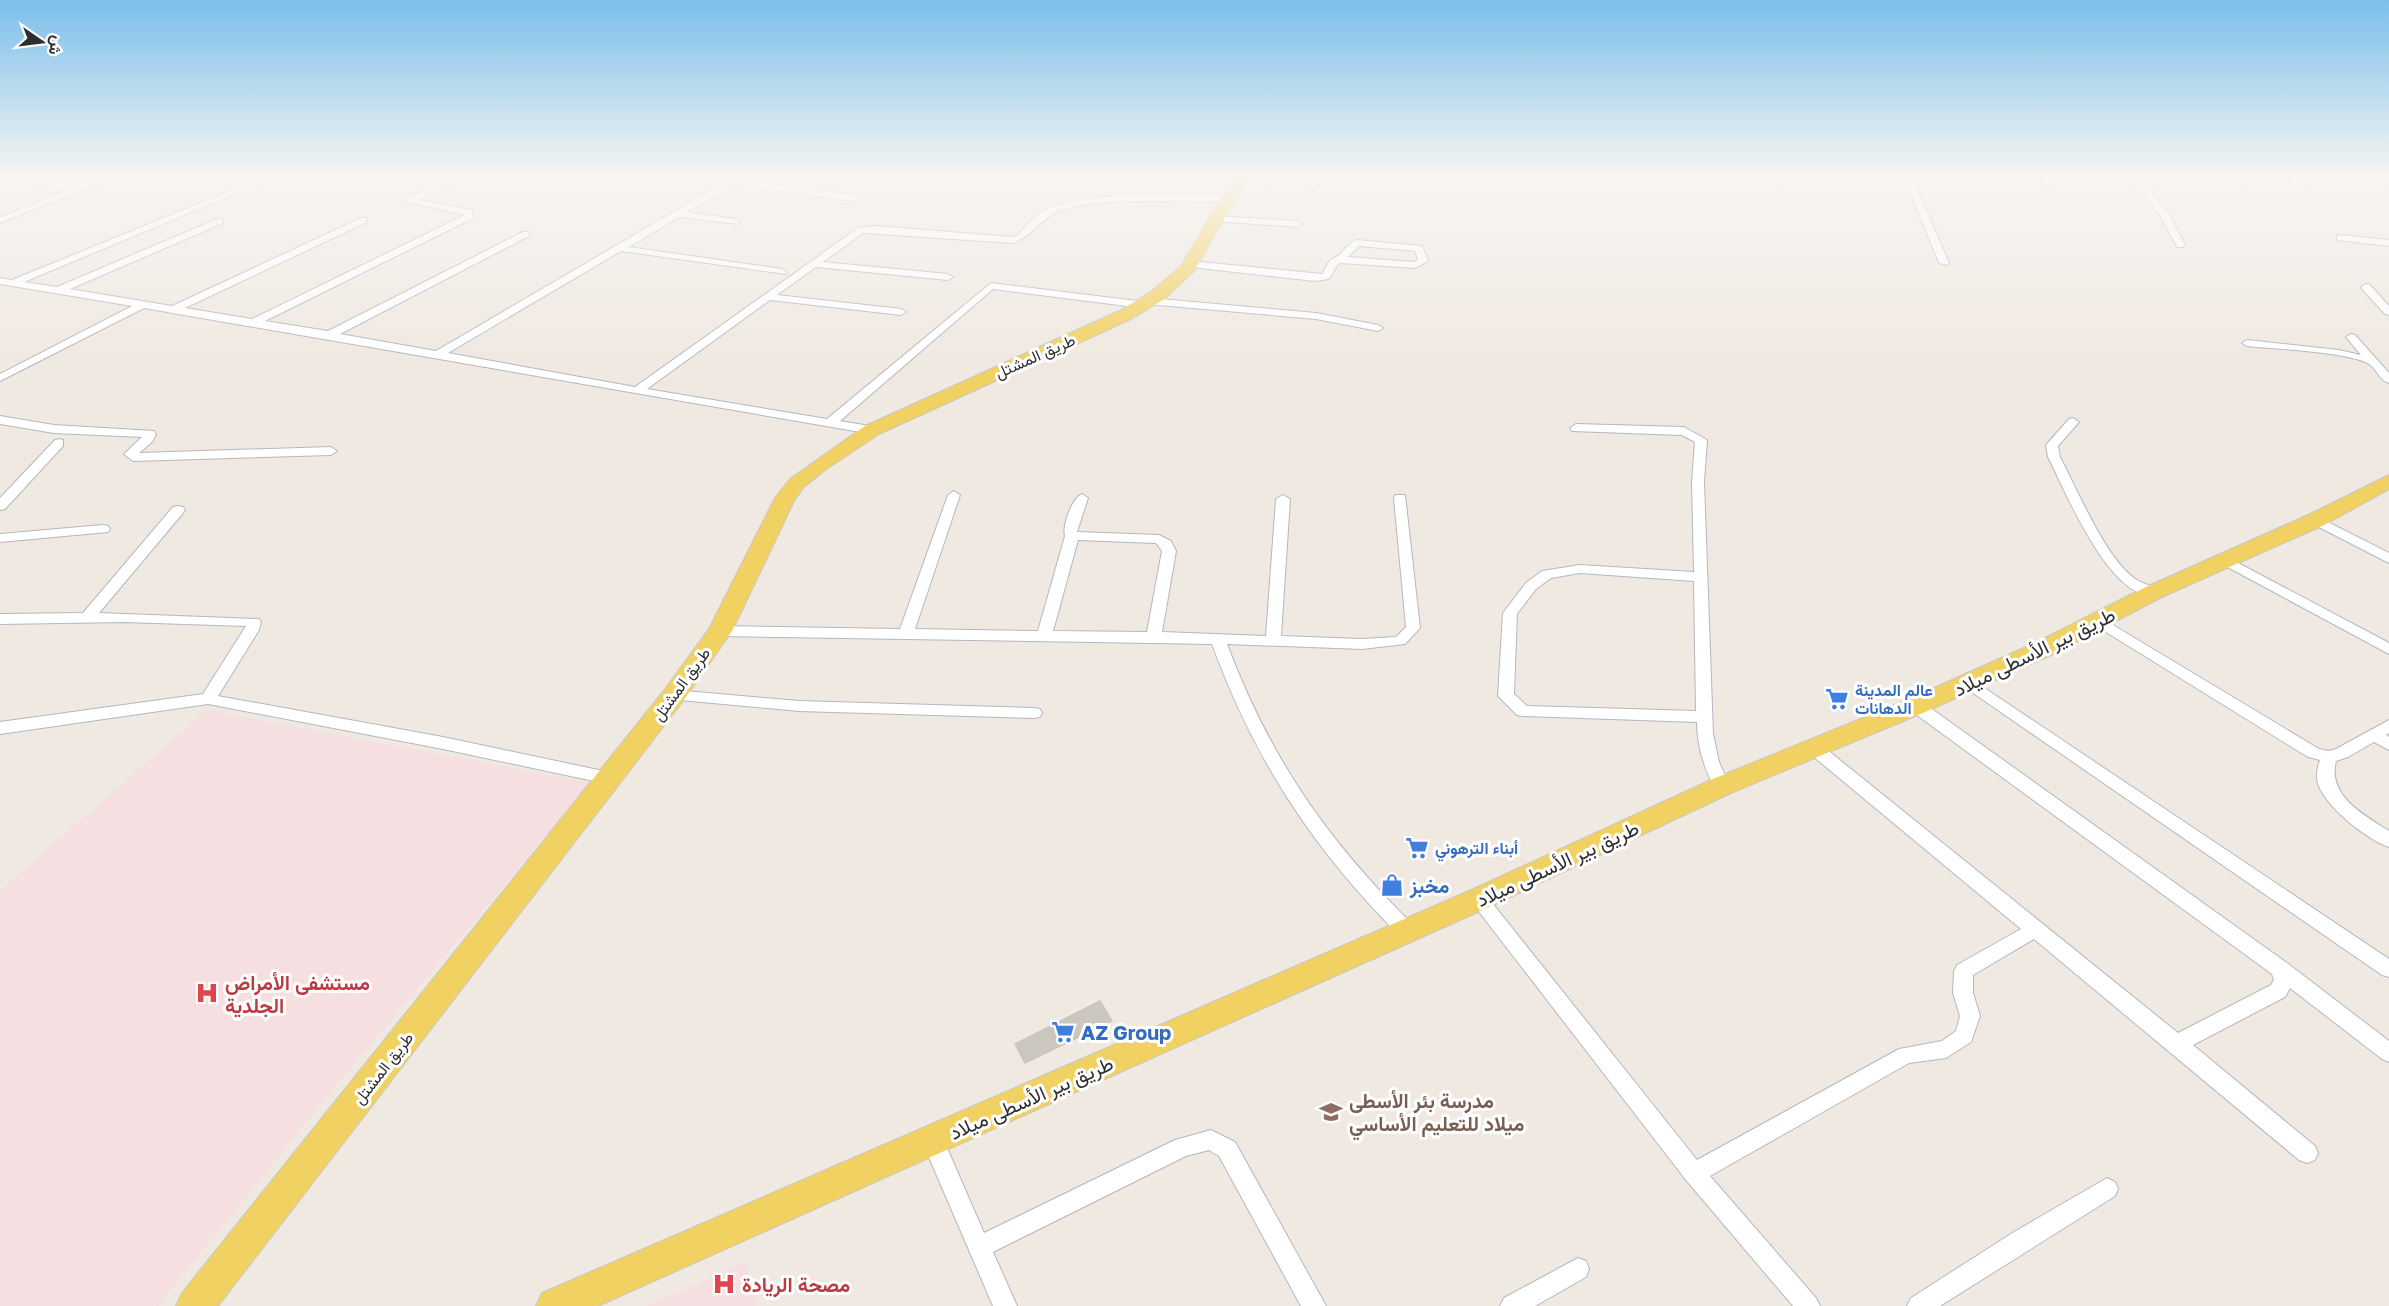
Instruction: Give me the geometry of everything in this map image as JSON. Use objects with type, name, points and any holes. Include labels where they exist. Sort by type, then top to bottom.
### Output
[{"type":"main road","name":"طريق المشتل","points":[[195,1306],[675,695],[720,631],[785,498],[797,483],[872,430],[1146,303],[1174,283],[1191,264],[1206,236]]},
{"type":"main road","name":"طريق بير الأسطى ميلاد","points":[[555,1306],[1479,899],[1722,786],[1917,706],[2098,621],[2154,592],[2316,520],[2389,482]]},
{"type":"street","points":[[13,283],[125,236]]},
{"type":"street","points":[[57,291],[185,236]]},
{"type":"street","points":[[172,310],[330,236]]},
{"type":"street","points":[[253,323],[430,236]]},
{"type":"street","points":[[329,335],[522,236]]},
{"type":"street","points":[[437,355],[640,236]]},
{"type":"street","points":[[637,391],[853,236]]},
{"type":"street","points":[[959,236],[1012,240],[1022,236]]},
{"type":"street","points":[[1933,236],[1944,263]]},
{"type":"street","points":[[2175,236],[2180,245]]},
{"type":"street","points":[[2340,238],[2389,243]]},
{"type":"street","points":[[1191,264],[1315,278],[1325,277],[1334,262],[1341,260],[1415,266],[1423,261],[1419,248],[1360,243],[1351,247],[1341,260]]},
{"type":"street","points":[[619,248],[782,272]]},
{"type":"street","points":[[817,264],[948,277]]},
{"type":"street","points":[[0,281],[329,335],[637,391],[872,430]]},
{"type":"street","points":[[830,423],[991,286],[1146,303],[1316,315],[1378,328]]},
{"type":"street","points":[[2366,287],[2389,312]]},
{"type":"street","points":[[768,297],[901,312]]},
{"type":"street","points":[[0,378],[142,305]]},
{"type":"street","points":[[2351,337],[2389,380]]},
{"type":"street","points":[[2247,343],[2339,353],[2373,362]]},
{"type":"street","points":[[0,420],[54,429],[150,434],[149,438],[130,454],[133,458],[331,451]]},
{"type":"street","points":[[2073,422],[2052,445],[2054,457],[2105,554],[2118,571],[2132,583],[2154,592]]},
{"type":"street","points":[[1576,428],[1684,431],[1701,440],[1698,482],[1705,734],[1711,762],[1722,786]]},
{"type":"street","points":[[0,506],[59,443]]},
{"type":"street","points":[[906,633],[954,495]]},
{"type":"street","points":[[1044,636],[1072,536],[1070,530],[1082,498]]},
{"type":"street","points":[[720,631],[1154,637],[1362,644],[1400,641],[1413,628],[1400,498]]},
{"type":"street","points":[[1273,641],[1283,499]]},
{"type":"street","points":[[87,618],[178,510]]},
{"type":"street","points":[[2316,520],[2389,559]]},
{"type":"street","points":[[0,538],[103,529]]},
{"type":"street","points":[[1072,536],[1159,539],[1166,544],[1169,551],[1154,637]]},
{"type":"street","points":[[2225,561],[2389,649]]},
{"type":"street","points":[[1700,577],[1580,568],[1548,574],[1531,586],[1510,613],[1506,696],[1523,711],[1704,717]]},
{"type":"street","points":[[0,619],[87,618],[254,622],[252,630],[208,699]]},
{"type":"street","points":[[2098,621],[2314,753],[2329,757],[2389,726]]},
{"type":"street","points":[[1218,639],[1233,684],[1247,716],[1265,752],[1294,798],[1369,896],[1406,930]]},
{"type":"street","points":[[1968,682],[2389,969]]},
{"type":"street","points":[[675,695],[799,706],[1034,713]]},
{"type":"street","points":[[0,728],[208,699],[443,743],[608,778]]},
{"type":"street","points":[[1917,706],[2280,969],[2389,1053]]},
{"type":"street","points":[[2374,735],[2389,744]]},
{"type":"street","points":[[1814,748],[2179,1044],[2307,1153]]},
{"type":"street","points":[[2329,757],[2325,779],[2329,788],[2343,807],[2389,840]]},
{"type":"street","points":[[1479,899],[1694,1173],[1808,1306]]},
{"type":"street","points":[[1694,1173],[1906,1055],[1946,1049],[1955,1043],[1964,1036],[1970,1016],[1963,993],[1964,971],[2036,929]]},
{"type":"street","points":[[2179,1044],[2278,991],[2284,981],[2280,969]]},
{"type":"street","points":[[979,1247],[1183,1147],[1211,1140],[1227,1149],[1314,1306]]},
{"type":"street","points":[[933,1141],[1005,1306]]},
{"type":"street","points":[[1919,1306],[1992,1258],[2107,1189]]},
{"type":"street","points":[[1512,1306],[1578,1269]]},
{"type":"shaded area","name":"مستشفى الأمراض الجلدية","points":[[207,710],[590,783],[328,1095],[158,1306],[0,1306],[0,891]]},
{"type":"shaded area","name":"مصحة الريادة","points":[[746,1262],[757,1306],[648,1306]]},
{"type":"building","name":"AZ Group","points":[[1100,1001],[1112,1021],[1025,1063],[1015,1044]]},
{"type":"place","name":"عالم المدينة الدهانات","points":[[1837,699]]},
{"type":"place","name":"أبناء الترهوني","points":[[1417,848]]},
{"type":"place","name":"مخبز","points":[[1392,885]]},
{"type":"place","name":"مستشفى الأمراض الجلدية","points":[[207,993]]},
{"type":"place","name":"AZ Group","points":[[1063,1032]]},
{"type":"place","name":"مدرسة بئر الأسطى ميلاد للتعليم الأساسي","points":[[1331,1112]]},
{"type":"place","name":"مصحة الريادة","points":[[724,1284]]}]
